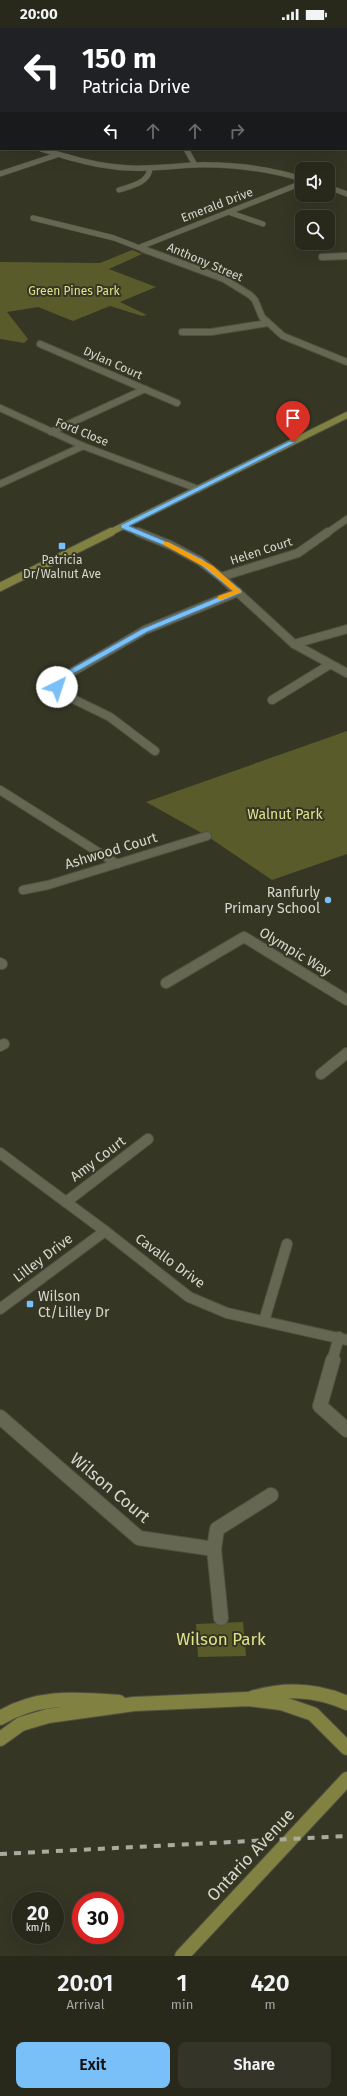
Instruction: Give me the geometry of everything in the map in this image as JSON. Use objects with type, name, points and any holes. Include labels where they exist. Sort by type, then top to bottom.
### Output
[{"type":"street","points":[[44,150],[57,155],[98,165],[150,168],[225,164],[257,167],[295,177]]},
{"type":"street","points":[[187,150],[195,165]]},
{"type":"street","points":[[0,174],[57,155]]},
{"type":"street","points":[[119,190],[146,178],[150,173],[150,168]]},
{"type":"street","name":"Emerald Drive","points":[[140,247],[295,186]]},
{"type":"street","points":[[335,190],[347,194]]},
{"type":"street","points":[[228,212],[263,224]]},
{"type":"street","name":"Anthony Street","points":[[33,218],[100,234],[140,247],[235,284],[255,300],[262,317],[268,323],[292,340],[347,362]]},
{"type":"street","points":[[322,257],[347,256]]},
{"type":"street","points":[[182,332],[211,332],[268,323]]},
{"type":"street","name":"Dylan Court","points":[[40,344],[177,403]]},
{"type":"street","points":[[51,432],[145,389]]},
{"type":"street","name":"Ford Close","points":[[0,408],[83,446],[157,474],[195,491]]},
{"type":"street","points":[[0,587],[347,415]]},
{"type":"street","points":[[0,484],[83,446]]},
{"type":"street","name":"Helen Court","points":[[221,576],[293,555],[316,542],[347,519]]},
{"type":"street","points":[[131,522],[200,561],[221,576],[294,644],[329,665],[347,673]]},
{"type":"street","points":[[123,526],[170,545]]},
{"type":"street","points":[[155,751],[110,717],[65,695],[60,691],[58,684],[67,675],[145,630],[238,592]]},
{"type":"street","points":[[294,644],[347,629]]},
{"type":"street","points":[[272,700],[329,665]]},
{"type":"street","points":[[0,790],[117,864]]},
{"type":"street","name":"Ashwood Court","points":[[23,890],[48,885],[207,836]]},
{"type":"street","name":"Olympic Way","points":[[166,983],[244,937],[347,1000]]},
{"type":"street","points":[[321,1074],[347,1053]]},
{"type":"street","name":"Amy Court","points":[[66,1202],[148,1139]]},
{"type":"street","name":"Cavallo Drive","points":[[0,1154],[105,1231],[189,1297],[227,1313],[343,1339]]},
{"type":"street","name":"Lilley Drive","points":[[0,1309],[105,1231]]},
{"type":"street","points":[[264,1321],[287,1244]]},
{"type":"street","points":[[343,1339],[320,1406],[347,1430]]},
{"type":"street","name":"Wilson Court","points":[[0,1417],[139,1538],[214,1549]]},
{"type":"street","points":[[221,1618],[214,1549],[217,1529],[271,1496]]},
{"type":"street","points":[[248,1699],[270,1692],[295,1690],[319,1693],[347,1703]]},
{"type":"street","points":[[0,1718],[24,1705],[66,1698],[143,1704]]},
{"type":"street","points":[[0,1740],[21,1724],[34,1719],[143,1704],[248,1699],[281,1703],[313,1714],[347,1748]]},
{"type":"street","name":"Ontario Avenue","points":[[182,1956],[347,1779]]},
{"type":"green space","name":"Green Pines Park","points":[[132,250],[142,254],[109,269],[156,287],[120,302],[147,315],[142,316],[110,306],[73,321],[38,307],[7,312],[28,339],[24,343],[0,339],[0,262],[100,263]]},
{"type":"green space","name":"Walnut Park","points":[[347,731],[347,854],[272,880],[207,836],[146,802]]},
{"type":"green space","name":"Wilson Park","points":[[243,1622],[246,1656],[198,1657],[196,1624]]},
{"type":"railway","points":[[0,1854],[347,1836]]},
{"type":"slow traffic","points":[[166,544],[211,568],[238,592],[220,598]]},
{"type":"place","name":"Patricia Dr/Walnut Ave","points":[[62,546]]},
{"type":"place","name":"Ranfurly Primary School","points":[[328,900]]},
{"type":"place","name":"Wilson Ct/Lilley Dr","points":[[30,1304]]},
{"type":"route","points":[[57,687],[60,680],[67,675],[145,630],[224,596],[238,592],[221,576],[200,561],[170,545],[123,526],[293,442]]}]
